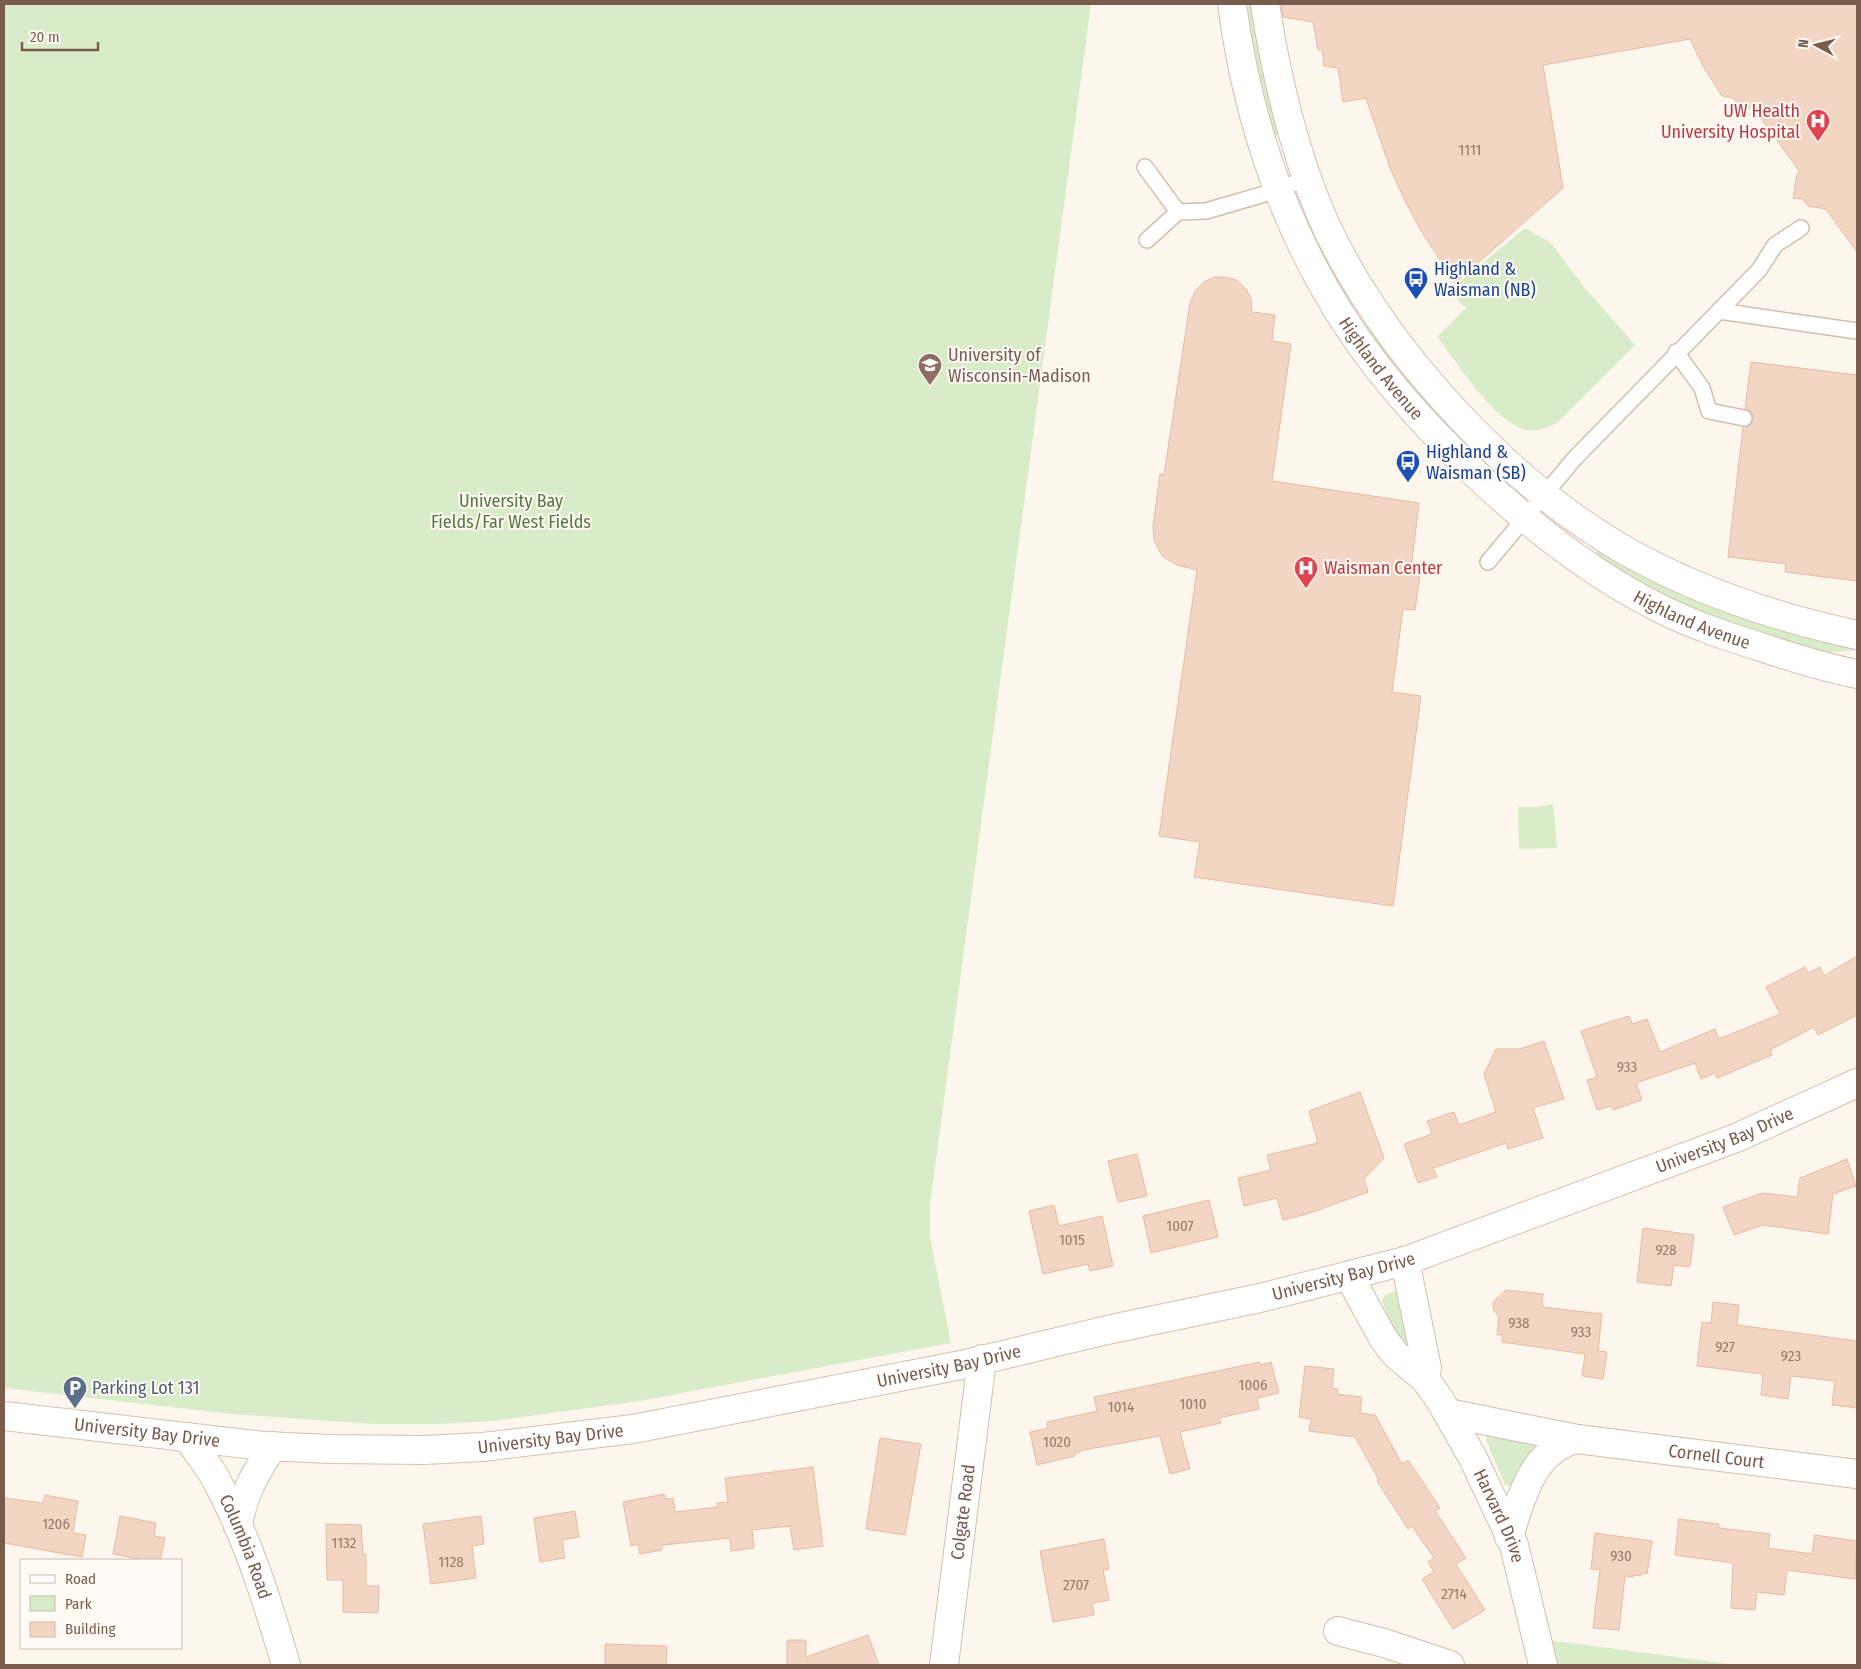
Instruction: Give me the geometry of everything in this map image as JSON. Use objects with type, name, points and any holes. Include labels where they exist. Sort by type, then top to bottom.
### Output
[{"type":"street","name":"Highland Avenue","points":[[1232,4],[1246,83],[1268,164],[1278,190],[1324,287],[1382,375],[1431,429],[1523,518],[1589,567],[1662,610],[1703,627],[1758,646],[1826,667],[1857,674]]},
{"type":"street","name":"Highland Avenue","points":[[1265,4],[1282,87],[1307,178],[1338,251],[1366,299],[1403,349],[1455,411],[1544,493],[1599,534],[1627,551],[1674,575],[1776,614],[1857,635]]},
{"type":"street","name":"University Bay Drive","points":[[4,1416],[273,1446],[380,1450],[483,1447],[633,1429],[961,1365],[1260,1298],[1405,1261],[1736,1138],[1857,1083]]},
{"type":"street","points":[[1405,1261],[1427,1368],[1425,1379]]},
{"type":"street","name":"Harvard Drive","points":[[1349,1276],[1383,1338],[1395,1354],[1425,1379],[1448,1413],[1473,1458],[1510,1537],[1521,1573],[1543,1665]]},
{"type":"street","name":"Colgate Road","points":[[944,1665],[982,1359]]},
{"type":"street","name":"Cornell Court","points":[[1448,1413],[1577,1438],[1857,1474]]},
{"type":"street","name":"Columbia Road","points":[[188,1437],[219,1484],[238,1526],[264,1587],[286,1665]]},
{"type":"street","points":[[1510,1537],[1526,1485],[1536,1468],[1558,1446],[1577,1438]]},
{"type":"street","points":[[238,1526],[242,1503],[247,1490],[273,1446]]},
{"type":"street","points":[[1338,1631],[1384,1643],[1450,1665]]},
{"type":"lane","points":[[1145,167],[1178,212]]},
{"type":"lane","points":[[1147,240],[1178,212],[1206,211],[1278,190],[1307,178]]},
{"type":"lane","points":[[1488,562],[1544,493],[1676,352],[1759,270],[1775,245],[1801,228]]},
{"type":"lane","points":[[1719,311],[1857,331]]},
{"type":"lane","points":[[1676,352],[1702,388],[1708,411],[1744,418]]},
{"type":"green space","name":"University Bay Fields/Far West Fields","points":[[4,4],[1091,4],[930,1204],[930,1237],[951,1343],[639,1401],[493,1421],[435,1424],[374,1424],[232,1414],[4,1388]]},
{"type":"green space","points":[[1240,4],[1257,4],[1285,133],[1270,137]]},
{"type":"green space","points":[[1525,228],[1550,242],[1584,287],[1635,345],[1557,423],[1535,430],[1527,430],[1515,425],[1502,416],[1478,391],[1437,337],[1466,308],[1449,291]]},
{"type":"green space","points":[[1318,241],[1360,318],[1441,412],[1476,446],[1472,450],[1437,416],[1355,321],[1313,244]]},
{"type":"green space","points":[[1598,549],[1662,584],[1740,617],[1857,650],[1821,653],[1745,631],[1668,599],[1593,557]]},
{"type":"green space","points":[[1553,804],[1557,848],[1519,849],[1518,807],[1537,807]]},
{"type":"green space","points":[[1397,1291],[1400,1292],[1410,1342],[1403,1344],[1397,1339],[1382,1301],[1385,1295]]},
{"type":"green space","points":[[1488,1435],[1533,1445],[1535,1452],[1512,1485],[1505,1485],[1486,1440]]},
{"type":"green space","points":[[1547,1640],[1571,1643],[1736,1665],[1552,1665]]},
{"type":"building","points":[[1281,4],[1857,4],[1857,252],[1826,209],[1808,206],[1803,199],[1793,198],[1797,174],[1800,172],[1752,106],[1743,112],[1733,98],[1722,96],[1703,66],[1690,39],[1543,65],[1563,188],[1455,283],[1420,229],[1405,201],[1390,168],[1366,98],[1343,102],[1338,68],[1324,66],[1322,49],[1318,50],[1313,22],[1283,17]]},
{"type":"building","name":"Waisman Center","points":[[1214,277],[1236,280],[1246,289],[1251,299],[1252,312],[1275,315],[1272,341],[1291,344],[1272,481],[1419,503],[1412,562],[1418,563],[1418,569],[1421,569],[1415,610],[1403,609],[1392,692],[1421,696],[1393,906],[1194,877],[1200,842],[1159,836],[1197,570],[1177,565],[1162,556],[1154,540],[1153,526],[1160,474],[1164,475],[1190,303],[1195,291],[1204,282]]},
{"type":"building","points":[[1751,362],[1857,375],[1857,581],[1785,572],[1786,564],[1728,557],[1743,427],[1751,425],[1753,419],[1751,411],[1745,409]]},
{"type":"building","points":[[1857,956],[1857,1015],[1818,1035],[1814,1027],[1770,1050],[1772,1055],[1717,1078],[1715,1073],[1701,1079],[1695,1063],[1636,1083],[1642,1100],[1613,1110],[1611,1106],[1597,1110],[1587,1080],[1597,1077],[1581,1031],[1629,1016],[1632,1024],[1647,1019],[1660,1052],[1715,1029],[1719,1039],[1780,1014],[1766,987],[1805,967],[1808,973],[1820,967],[1824,976]]},
{"type":"building","points":[[1544,1041],[1564,1099],[1533,1108],[1543,1138],[1508,1149],[1506,1143],[1433,1168],[1437,1177],[1418,1183],[1404,1144],[1432,1134],[1427,1121],[1454,1112],[1459,1125],[1496,1112],[1484,1074],[1496,1049],[1520,1049]]},
{"type":"building","points":[[1360,1092],[1384,1158],[1364,1179],[1368,1192],[1307,1214],[1283,1220],[1277,1198],[1244,1206],[1238,1178],[1271,1170],[1267,1155],[1318,1143],[1309,1111]]},
{"type":"building","points":[[1137,1154],[1147,1196],[1118,1202],[1108,1161]]},
{"type":"building","points":[[1847,1159],[1856,1186],[1833,1194],[1828,1234],[1763,1225],[1734,1235],[1723,1207],[1762,1193],[1797,1197],[1800,1178]]},
{"type":"building","points":[[1209,1200],[1218,1237],[1151,1253],[1143,1216]]},
{"type":"building","points":[[1054,1205],[1059,1226],[1102,1216],[1113,1266],[1090,1271],[1088,1264],[1043,1274],[1029,1211]]},
{"type":"building","points":[[1643,1228],[1694,1235],[1690,1267],[1674,1265],[1671,1286],[1637,1282]]},
{"type":"building","points":[[1506,1290],[1543,1294],[1542,1307],[1602,1314],[1598,1351],[1607,1352],[1603,1379],[1582,1376],[1585,1354],[1502,1342],[1503,1335],[1497,1335],[1499,1317],[1493,1309],[1494,1301]]},
{"type":"building","points":[[1713,1302],[1739,1305],[1737,1325],[1857,1341],[1857,1408],[1832,1405],[1835,1381],[1791,1376],[1788,1399],[1761,1395],[1763,1374],[1697,1366],[1702,1322],[1711,1323]]},
{"type":"building","points":[[1260,1362],[1261,1365],[1271,1362],[1279,1393],[1257,1398],[1259,1409],[1219,1418],[1221,1423],[1180,1432],[1190,1469],[1170,1474],[1160,1436],[1084,1450],[1074,1454],[1075,1456],[1037,1465],[1030,1432],[1048,1428],[1047,1422],[1097,1411],[1094,1397]]},
{"type":"building","points":[[1305,1366],[1334,1369],[1332,1388],[1338,1389],[1337,1394],[1362,1397],[1360,1413],[1375,1415],[1402,1464],[1408,1460],[1440,1508],[1435,1511],[1466,1558],[1456,1564],[1485,1610],[1453,1629],[1422,1579],[1434,1572],[1428,1562],[1434,1558],[1412,1526],[1408,1529],[1377,1481],[1379,1480],[1355,1437],[1309,1431],[1311,1419],[1299,1417]]},
{"type":"building","points":[[880,1438],[921,1444],[905,1535],[866,1529]]},
{"type":"building","points":[[813,1467],[823,1546],[794,1550],[790,1526],[752,1530],[754,1548],[731,1551],[730,1538],[662,1545],[662,1550],[640,1554],[638,1544],[631,1546],[623,1502],[664,1494],[665,1499],[673,1498],[675,1512],[718,1507],[717,1503],[728,1502],[725,1478]]},
{"type":"building","points":[[45,1495],[78,1501],[73,1533],[86,1535],[82,1557],[4,1543],[4,1498],[43,1503]]},
{"type":"building","points":[[575,1511],[579,1537],[562,1540],[565,1558],[540,1562],[534,1518]]},
{"type":"building","points":[[120,1516],[156,1523],[154,1536],[165,1538],[160,1559],[140,1559],[113,1554]]},
{"type":"building","points":[[481,1516],[484,1544],[472,1546],[476,1578],[431,1584],[423,1524]]},
{"type":"building","points":[[1679,1519],[1719,1524],[1719,1528],[1770,1534],[1768,1548],[1812,1554],[1815,1535],[1857,1541],[1855,1579],[1787,1570],[1784,1595],[1757,1592],[1755,1610],[1731,1608],[1733,1563],[1675,1555]]},
{"type":"building","points":[[326,1524],[361,1525],[363,1554],[366,1554],[366,1586],[379,1586],[378,1613],[343,1612],[343,1580],[327,1580]]},
{"type":"building","points":[[1595,1533],[1652,1541],[1647,1574],[1642,1573],[1641,1576],[1633,1575],[1633,1577],[1625,1576],[1619,1630],[1593,1628],[1600,1570],[1591,1569]]},
{"type":"building","points":[[1104,1539],[1109,1569],[1103,1570],[1109,1600],[1092,1603],[1094,1615],[1053,1622],[1040,1551]]},
{"type":"building","points":[[868,1635],[879,1665],[787,1665],[787,1640],[806,1640],[806,1657]]},
{"type":"building","points":[[605,1644],[667,1646],[666,1665],[605,1665]]},
{"type":"place","name":"UW Health University Hospital","points":[[1818,142]]},
{"type":"place","name":"Highland & Waisman (NB)","points":[[1416,300]]},
{"type":"place","name":"University of Wisconsin-Madison","points":[[930,386]]},
{"type":"place","name":"Highland & Waisman (SB)","points":[[1408,483]]},
{"type":"place","name":"Waisman Center","points":[[1306,589]]},
{"type":"place","name":"Parking Lot 131","points":[[75,1409]]}]
